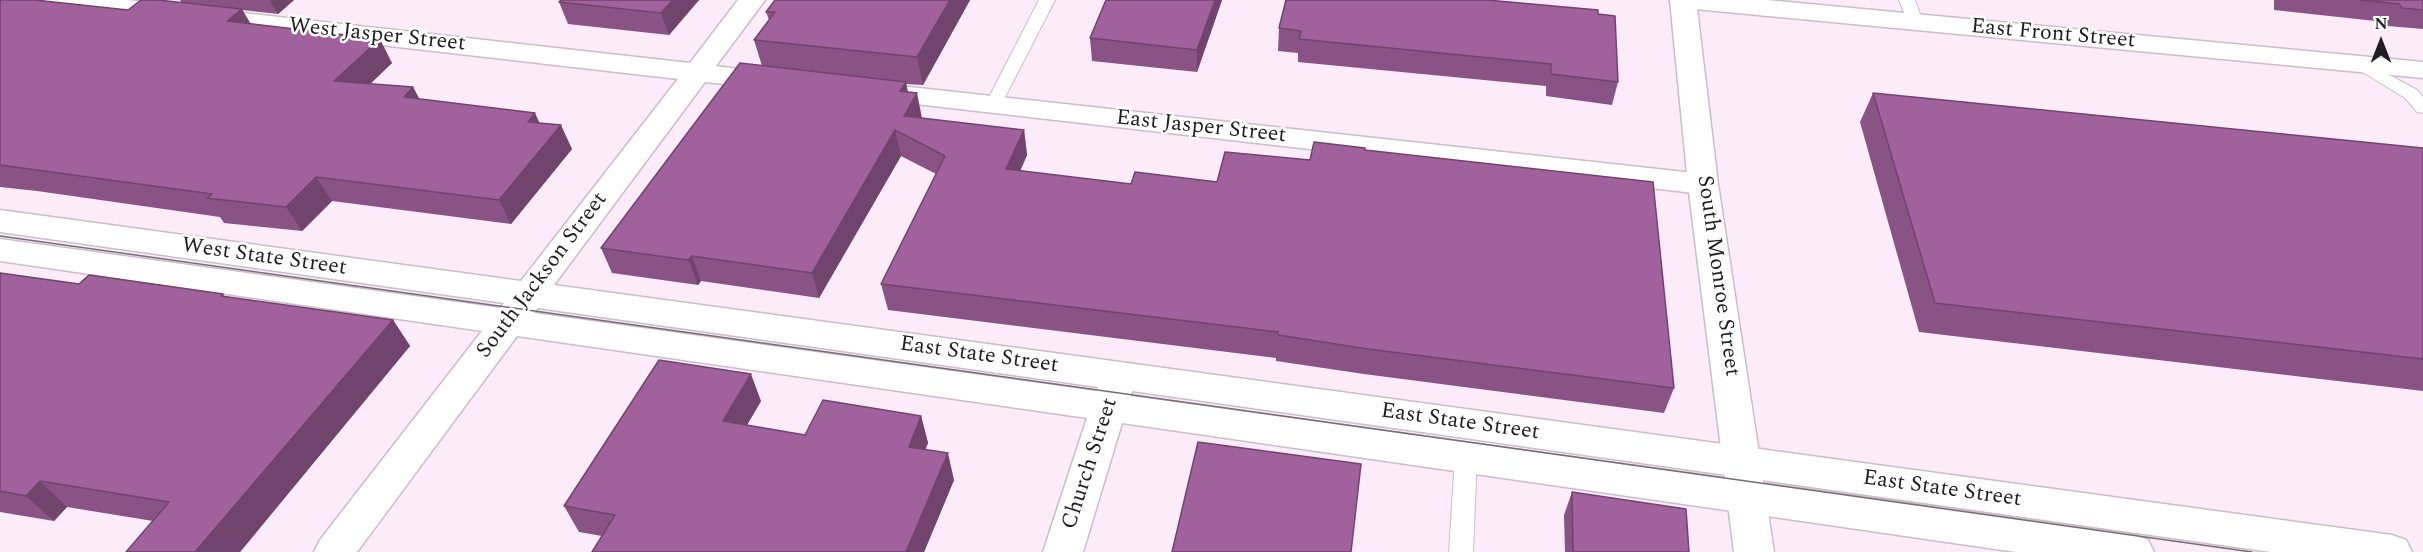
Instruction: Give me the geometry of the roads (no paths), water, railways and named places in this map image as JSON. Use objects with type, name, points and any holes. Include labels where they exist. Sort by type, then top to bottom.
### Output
[{"type":"street","name":"West Jasper Street","points":[[57,0],[698,73]]},
{"type":"street","name":"South Jackson Street","points":[[334,552],[752,0]]},
{"type":"street","name":"East Front Street","points":[[1683,0],[1911,11],[2423,70]]},
{"type":"street","name":"South Monroe Street","points":[[1683,0],[1703,184],[1746,480],[1754,552]]},
{"type":"street","points":[[698,73],[803,84]]},
{"type":"street","name":"East Jasper Street","points":[[850,89],[1703,184]]},
{"type":"street","name":"West State Street","points":[[0,221],[518,308]]},
{"type":"street","name":"West State Street","points":[[0,250],[518,308]]},
{"type":"street","name":"East State Street","points":[[518,308],[1746,480],[2134,552]]},
{"type":"street","name":"East State Street","points":[[1115,391],[1466,457],[1746,480],[2392,552]]},
{"type":"street","name":"Church Street","points":[[1063,552],[1115,391]]},
{"type":"lane","points":[[993,105],[1047,0]]},
{"type":"lane","points":[[2362,64],[2412,93],[2423,108]]},
{"type":"lane","points":[[1461,552],[1466,457]]},
{"type":"tram line","points":[[0,236],[2252,552]]}]
